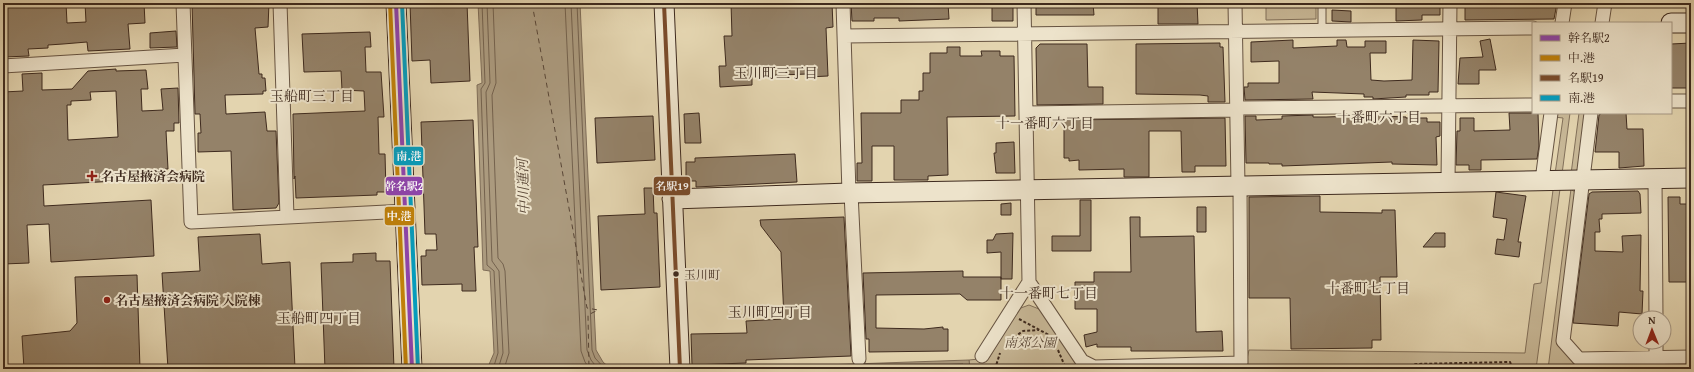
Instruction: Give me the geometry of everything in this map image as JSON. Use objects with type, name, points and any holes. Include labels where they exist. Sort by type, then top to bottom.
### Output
[{"type":"street","points":[[183,3],[191,222],[406,211]]},
{"type":"street","points":[[280,3],[286,217]]},
{"type":"street","points":[[396,3],[412,369]]},
{"type":"street","points":[[664,3],[680,369]]},
{"type":"street","points":[[843,3],[850,193],[859,359]]},
{"type":"street","points":[[1024,3],[1029,282],[1058,334],[1082,361],[1094,367],[1241,363],[1235,3]]},
{"type":"street","points":[[1448,182],[1450,3]]},
{"type":"street","points":[[1562,22],[1565,3]]},
{"type":"street","points":[[1602,22],[1605,3]]},
{"type":"street","points":[[1672,23],[1691,23]]},
{"type":"street","points":[[844,36],[1322,29],[1532,28]]},
{"type":"street","points":[[3,66],[185,55]]},
{"type":"street","points":[[1672,101],[1691,101]]},
{"type":"street","points":[[1026,113],[1532,105]]},
{"type":"street","points":[[1542,180],[1551,114]]},
{"type":"street","points":[[1591,114],[1563,342],[1579,360],[1691,357]]},
{"type":"street","points":[[1655,178],[1656,310]]},
{"type":"street","points":[[672,199],[850,193],[1691,178]]},
{"type":"street","points":[[982,356],[1029,282]]},
{"type":"street","points":[[1656,350],[1656,358]]},
{"type":"lane","points":[[1322,3],[1322,29]]},
{"type":"path","points":[[1009,314],[1039,330]]},
{"type":"path","points":[[1003,347],[1013,337],[1023,331],[1039,330],[1058,334],[1066,369]]},
{"type":"path","points":[[995,369],[1000,351]]},
{"type":"path","points":[[1400,369],[1416,364],[1510,362],[1513,369]]},
{"type":"green space","points":[[1266,3],[1316,3],[1316,19],[1266,20]]},
{"type":"green space","points":[[1555,114],[1570,114],[1562,174],[1555,174],[1563,118],[1554,117]]},
{"type":"green space","points":[[1579,114],[1585,114],[1577,172],[1571,174]]},
{"type":"green space","points":[[1555,188],[1560,189],[1536,369],[1205,369],[1245,368],[1249,350],[1525,353],[1534,284],[1541,283],[1553,190]]},
{"type":"green space","points":[[1571,189],[1576,193],[1576,198],[1558,345],[1575,364],[1691,363],[1691,369],[1548,369]]},
{"type":"green space","name":"南郊公園","points":[[1029,305],[1039,309],[1078,364],[1084,369],[970,369],[969,360],[989,358],[1018,309]]},
{"type":"water","name":"中川運河","points":[[478,3],[580,3],[596,350],[603,362],[611,369],[487,369],[494,353],[490,271],[483,270],[477,85],[482,83]]},
{"type":"water","points":[[969,360],[970,369],[708,369]]},
{"type":"building","points":[[3,3],[66,3],[67,23],[86,22],[85,3],[144,3],[145,23],[128,24],[130,49],[88,51],[87,42],[48,45],[48,48],[28,49],[29,56],[4,57]]},
{"type":"building","points":[[192,3],[269,3],[268,27],[255,28],[259,74],[262,74],[262,78],[265,78],[266,91],[263,91],[263,94],[225,95],[226,114],[265,112],[267,131],[276,131],[279,203],[276,208],[233,210],[231,151],[198,152],[198,133],[201,133],[200,114],[195,114]]},
{"type":"building","points":[[410,3],[467,3],[470,81],[431,83],[430,60],[412,61]]},
{"type":"building","points":[[731,3],[832,3],[833,27],[826,28],[828,76],[808,77],[807,74],[752,76],[752,85],[720,87],[719,66],[726,66],[724,36],[732,36]]},
{"type":"building","points":[[851,3],[948,3],[949,19],[899,21],[899,18],[874,18],[874,21],[852,21]]},
{"type":"building","points":[[992,3],[1013,3],[1013,21],[992,21]]},
{"type":"building","points":[[1036,3],[1093,3],[1094,15],[1036,15]]},
{"type":"building","points":[[1158,3],[1197,3],[1198,24],[1158,24]]},
{"type":"building","points":[[1396,3],[1440,3],[1440,15],[1422,15],[1422,20],[1396,21]]},
{"type":"building","points":[[1465,3],[1557,3],[1554,19],[1465,20]]},
{"type":"building","points":[[1332,10],[1351,11],[1351,22],[1332,21]]},
{"type":"building","points":[[176,31],[177,47],[150,48],[150,33]]},
{"type":"building","points":[[370,32],[371,47],[365,47],[366,72],[381,72],[384,117],[378,117],[379,154],[385,154],[386,192],[377,192],[377,195],[296,198],[295,176],[294,179],[293,114],[365,111],[364,91],[342,90],[341,71],[304,72],[302,34]]},
{"type":"building","points":[[1490,39],[1496,70],[1479,70],[1479,84],[1458,84],[1460,58],[1483,57],[1480,41]]},
{"type":"building","points":[[1293,40],[1293,48],[1337,46],[1337,40],[1346,40],[1347,47],[1365,47],[1365,41],[1386,41],[1386,53],[1370,53],[1371,80],[1384,81],[1412,80],[1413,40],[1439,41],[1438,92],[1429,92],[1429,95],[1406,95],[1406,97],[1373,99],[1373,97],[1364,97],[1364,94],[1312,92],[1313,99],[1245,100],[1244,87],[1248,87],[1248,83],[1279,83],[1279,61],[1251,62],[1251,42]]},
{"type":"building","points":[[1220,43],[1220,47],[1223,47],[1225,102],[1208,102],[1208,96],[1200,95],[1136,94],[1136,44]]},
{"type":"building","points":[[1691,43],[1691,88],[1672,88],[1672,44]]},
{"type":"building","points":[[1040,44],[1087,44],[1088,87],[1103,87],[1103,104],[1037,105],[1036,48]]},
{"type":"building","points":[[947,47],[960,47],[960,56],[982,56],[981,51],[1000,51],[1000,56],[1014,56],[1015,116],[947,117],[948,175],[928,176],[928,180],[894,180],[894,146],[872,146],[872,181],[857,181],[857,163],[862,163],[861,113],[901,113],[901,100],[919,100],[919,91],[923,91],[923,73],[930,73],[930,53],[947,53]]},
{"type":"building","points":[[116,69],[116,71],[146,70],[148,89],[141,89],[142,111],[163,110],[161,89],[178,88],[179,123],[174,123],[174,131],[166,131],[168,169],[159,169],[160,179],[135,180],[135,175],[117,176],[117,181],[43,185],[44,206],[151,200],[154,256],[51,262],[49,224],[27,225],[29,263],[3,264],[3,92],[23,91],[22,74],[42,73],[42,90],[72,89],[88,71]],"holes":[[[116,91],[118,137],[68,140],[67,105],[71,105],[71,101],[91,100],[90,92]]]},
{"type":"building","points":[[699,113],[701,143],[685,143],[684,114]]},
{"type":"building","points":[[1509,113],[1538,114],[1539,146],[1537,159],[1481,160],[1481,170],[1469,170],[1469,165],[1456,165],[1457,131],[1460,131],[1460,118],[1474,118],[1474,131],[1510,130]]},
{"type":"building","points":[[1626,114],[1627,129],[1643,129],[1644,166],[1619,168],[1619,152],[1595,152],[1599,115]]},
{"type":"building","points":[[1313,115],[1313,117],[1326,117],[1383,115],[1406,118],[1427,118],[1427,122],[1440,122],[1440,136],[1436,137],[1437,165],[1392,164],[1392,162],[1282,166],[1282,164],[1246,163],[1245,116],[1256,116],[1256,120],[1282,119],[1282,116]]},
{"type":"building","points":[[653,116],[655,160],[597,163],[595,118]]},
{"type":"building","points":[[1225,118],[1226,166],[1195,166],[1195,172],[1182,172],[1181,131],[1149,131],[1149,177],[1124,177],[1124,169],[1079,170],[1079,160],[1069,161],[1069,158],[1064,158],[1064,120]]},
{"type":"building","points":[[473,120],[478,247],[474,247],[476,291],[462,291],[462,284],[422,285],[421,256],[426,256],[426,250],[437,250],[436,234],[425,234],[421,122]]},
{"type":"building","points":[[1014,142],[1015,173],[996,173],[994,153],[996,153],[996,143]]},
{"type":"building","points":[[795,154],[797,182],[696,187],[696,181],[686,181],[686,162],[695,162],[695,158]]},
{"type":"building","points":[[644,188],[653,188],[654,213],[657,213],[660,287],[601,290],[598,216],[645,214]]},
{"type":"building","points":[[1638,191],[1640,194],[1641,213],[1602,214],[1602,219],[1599,219],[1600,232],[1595,232],[1595,251],[1623,252],[1622,236],[1641,235],[1640,291],[1643,291],[1642,310],[1632,310],[1632,313],[1619,312],[1618,326],[1573,323],[1589,194],[1592,192]]},
{"type":"building","points":[[1496,192],[1526,196],[1518,242],[1521,242],[1519,257],[1495,254],[1497,239],[1504,240],[1507,219],[1493,217]]},
{"type":"building","points":[[1320,196],[1320,212],[1382,213],[1382,210],[1395,210],[1397,277],[1380,277],[1381,340],[1372,340],[1372,348],[1291,349],[1290,298],[1249,298],[1249,197]]},
{"type":"building","points":[[1668,197],[1680,197],[1680,204],[1689,204],[1689,213],[1691,213],[1691,282],[1669,282]]},
{"type":"building","points":[[1080,200],[1091,200],[1091,251],[1052,251],[1052,236],[1080,236]]},
{"type":"building","points":[[1011,203],[1011,215],[1001,215],[1001,204]]},
{"type":"building","points":[[1197,207],[1206,207],[1206,232],[1197,232]]},
{"type":"building","points":[[844,217],[851,356],[746,360],[746,363],[692,365],[691,334],[747,333],[746,321],[784,319],[781,252],[761,226],[760,220]]},
{"type":"building","points":[[1130,217],[1140,217],[1140,237],[1194,236],[1196,332],[1222,331],[1223,351],[1131,351],[1131,347],[1097,347],[1097,344],[1086,347],[1084,335],[1097,332],[1097,309],[1075,309],[1075,282],[1094,282],[1094,272],[1131,272]]},
{"type":"building","points":[[1013,233],[1012,279],[1001,279],[1001,252],[987,253],[987,240],[993,240],[996,234]]},
{"type":"building","points":[[1435,233],[1445,233],[1445,247],[1423,247]]},
{"type":"building","points":[[260,234],[262,264],[290,262],[295,368],[168,369],[162,273],[200,271],[198,237]]},
{"type":"building","points":[[376,253],[376,261],[390,261],[394,369],[325,369],[321,263],[353,262],[353,254]]},
{"type":"building","points":[[963,271],[963,277],[1001,277],[1001,300],[967,300],[960,294],[876,295],[876,328],[924,329],[943,327],[943,329],[948,329],[948,351],[869,352],[869,339],[866,339],[863,273]]},
{"type":"building","name":"名古屋掖済会病院 入院棟","points":[[137,275],[140,369],[24,369],[22,336],[70,331],[77,323],[75,277]]},
{"type":"ferry route","points":[[532,3],[587,308],[598,310],[588,315],[589,369]]},
{"type":"transit line","name":"中.港","points":[[390,3],[406,369]]},
{"type":"transit line","name":"幹名駅2","points":[[396,3],[412,369]]},
{"type":"transit line","name":"南.港","points":[[402,3],[418,369]]},
{"type":"transit line","name":"名駅19","points":[[664,3],[680,369]]},
{"type":"place","name":"名古屋掖済会病院","points":[[92,176]]},
{"type":"place","name":"玉川町","points":[[676,274]]},
{"type":"place","name":"名古屋掖済会病院 入院棟","points":[[107,300]]},
{"type":"district","name":"玉川町三丁目","points":[[776,73]]},
{"type":"district","name":"玉船町三丁目","points":[[312,96]]},
{"type":"district","name":"十番町六丁目","points":[[1379,117]]},
{"type":"district","name":"十一番町六丁目","points":[[1045,123]]},
{"type":"district","name":"十番町七丁目","points":[[1368,288]]},
{"type":"district","name":"十一番町七丁目","points":[[1049,293]]},
{"type":"district","name":"玉川町四丁目","points":[[770,312]]},
{"type":"district","name":"玉船町四丁目","points":[[319,318]]}]
